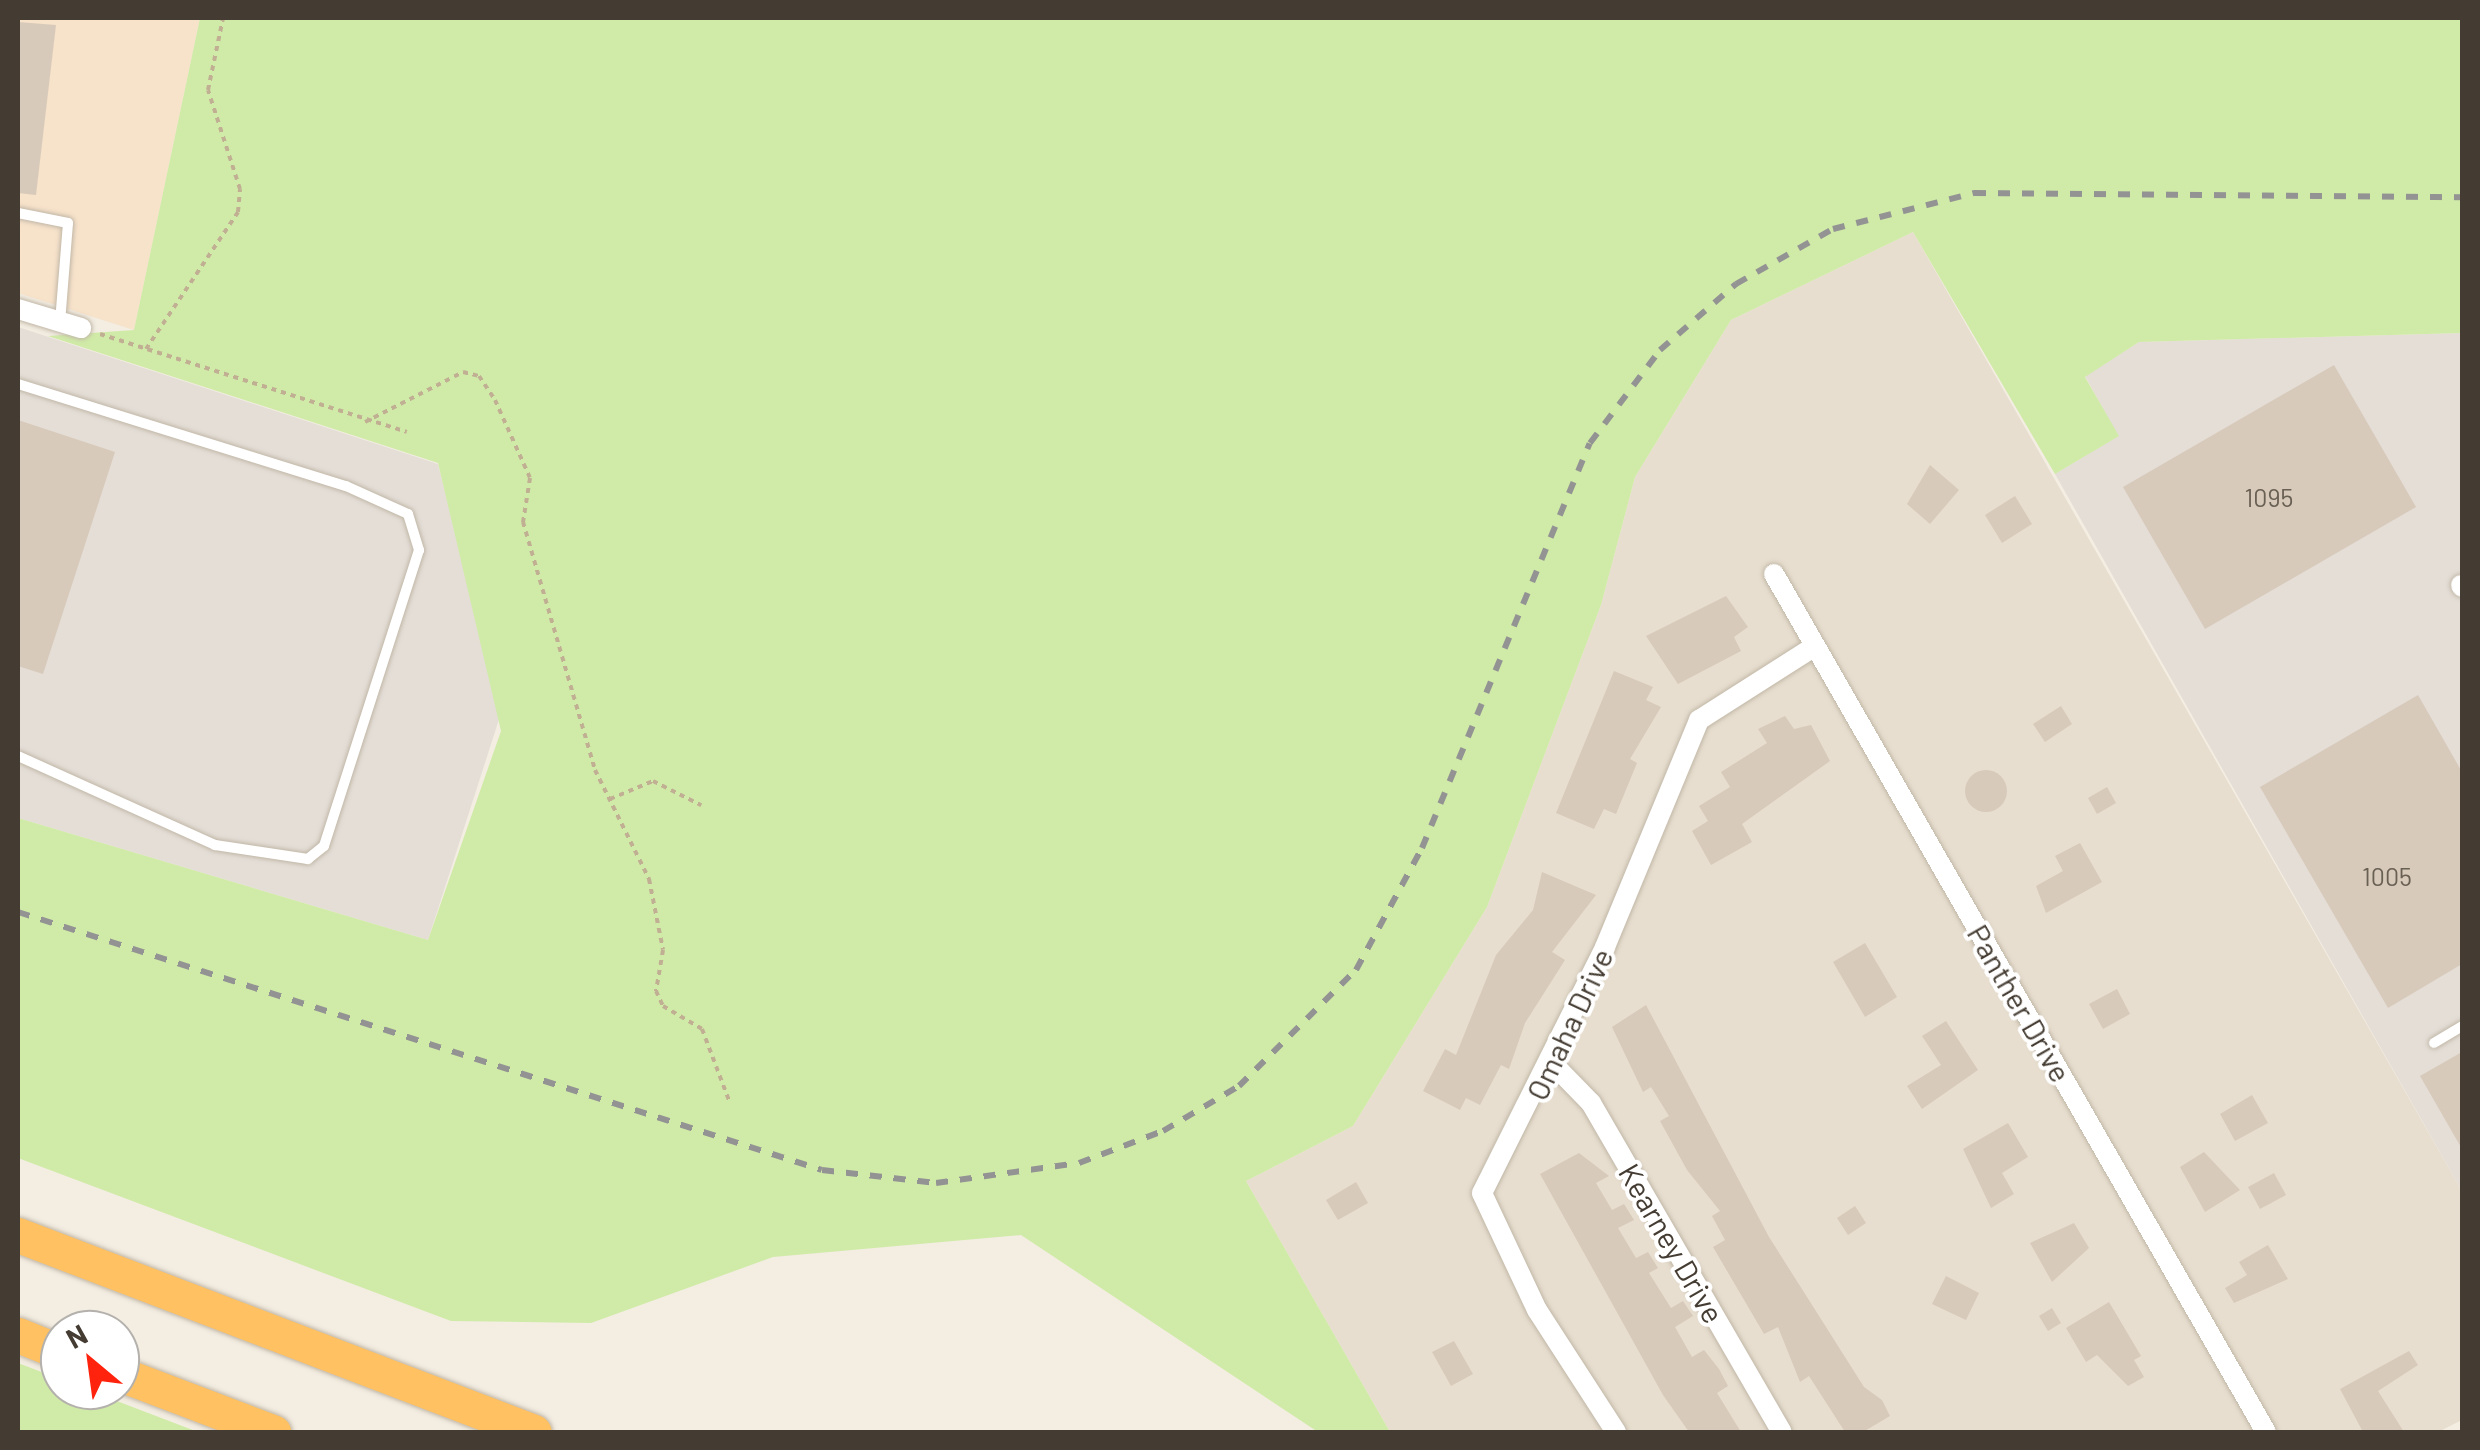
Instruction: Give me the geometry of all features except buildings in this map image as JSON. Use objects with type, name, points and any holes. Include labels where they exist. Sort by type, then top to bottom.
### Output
[{"type":"highway","points":[[18,1236],[534,1432]]},
{"type":"highway","points":[[140,1382],[273,1432]]},
{"type":"street","points":[[18,309],[71,325]]},
{"type":"street","name":"Panther Drive","points":[[1774,574],[1812,648],[2266,1432]]},
{"type":"street","name":"Omaha Drive","points":[[1616,1432],[1537,1310],[1482,1193],[1552,1062],[1699,720],[1812,648]]},
{"type":"street","name":"Kearney Drive","points":[[1552,1062],[1591,1102],[1782,1432]]},
{"type":"lane","points":[[18,213],[68,223],[71,325]]},
{"type":"lane","points":[[18,384],[346,486],[408,514],[419,550],[324,846],[308,859],[215,844],[18,756]]},
{"type":"lane","points":[[2434,1043],[2462,1026]]},
{"type":"path","points":[[146,349],[238,212],[240,189],[208,90],[222,18]]},
{"type":"path","points":[[71,325],[365,422],[407,432]]},
{"type":"path","points":[[365,422],[462,372],[479,376],[495,400],[530,478],[523,522],[531,556],[610,799],[653,896],[662,950],[656,991],[664,1006],[702,1029],[730,1103]]},
{"type":"path","points":[[610,799],[653,781],[702,806]]},
{"type":"shaded area","points":[[18,18],[200,18],[134,330],[18,293]]},
{"type":"shaded area","points":[[1913,232],[2462,1191],[2462,1420],[2438,1432],[1390,1432],[1246,1181],[1353,1126],[1487,907],[1601,605],[1635,477],[1731,320]]},
{"type":"shaded area","points":[[18,327],[438,464],[501,713],[428,940],[18,818]]},
{"type":"shaded area","points":[[2462,333],[2462,1191],[2055,474],[2118,436],[2085,376],[2139,342]]},
{"type":"green space","points":[[200,18],[2462,18],[2462,333],[2139,342],[2085,377],[2119,436],[2055,474],[1913,232],[1731,320],[1635,477],[1601,605],[1487,907],[1353,1126],[1246,1181],[1390,1432],[1318,1432],[1021,1235],[773,1257],[591,1323],[451,1321],[18,1158],[18,818],[428,940],[501,731],[438,463],[48,336],[134,330]]},
{"type":"green space","points":[[18,1363],[40,1371],[40,1410],[140,1410],[198,1432],[18,1432]]},
{"type":"railway","points":[[18,912],[822,1170],[936,1183],[1079,1163],[1163,1131],[1239,1086],[1356,970],[1422,848],[1590,443],[1660,350],[1736,284],[1833,229],[1974,193],[2462,197]]}]
